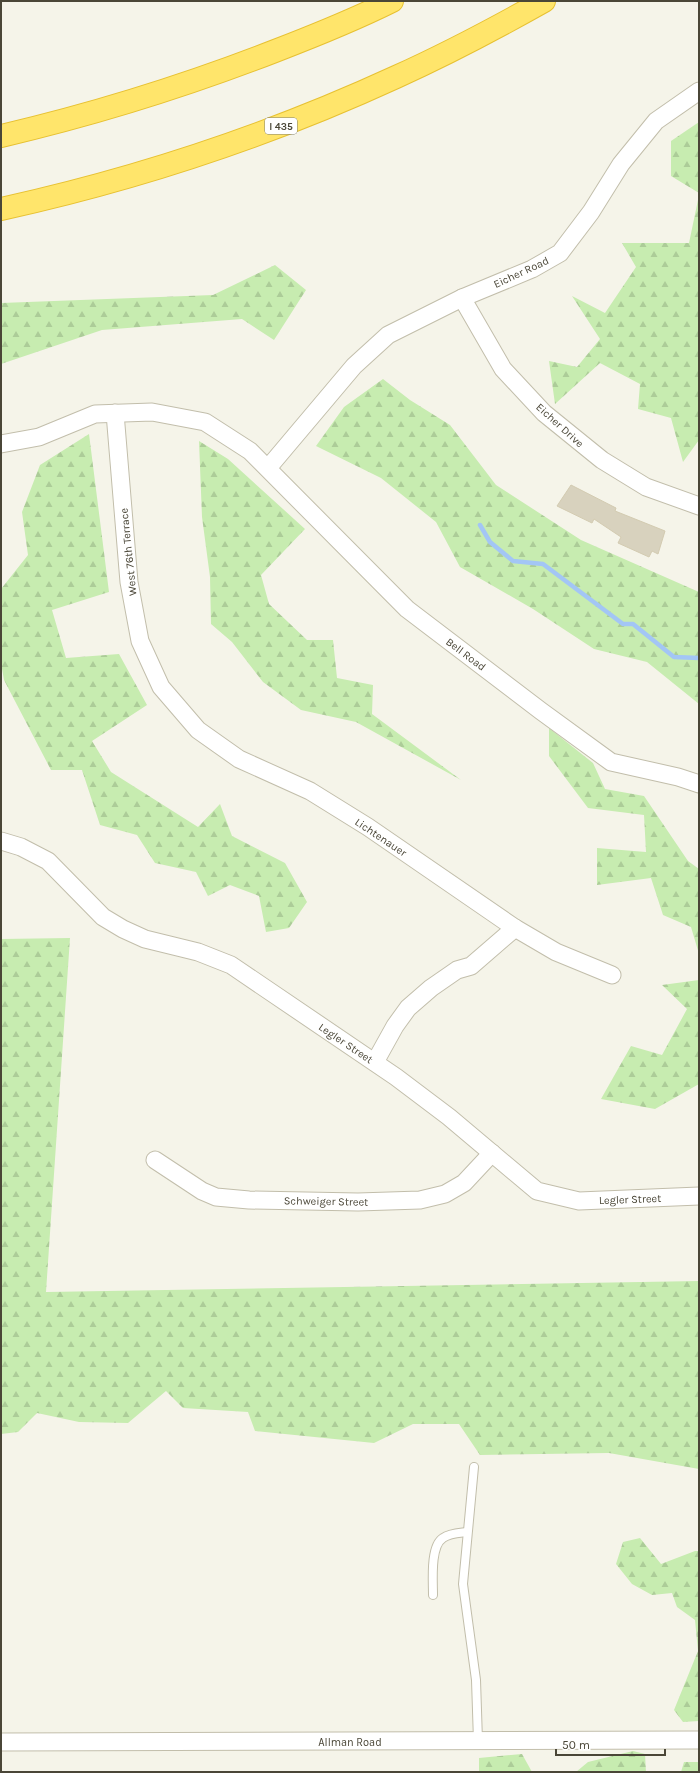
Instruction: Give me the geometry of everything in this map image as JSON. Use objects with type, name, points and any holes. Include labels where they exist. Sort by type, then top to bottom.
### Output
[{"type":"highway","points":[[1,136],[99,111],[182,86],[320,34],[392,1]]},
{"type":"highway","name":"I 435","points":[[1,209],[55,197],[127,178],[219,148],[315,113],[404,74],[485,34],[544,1]]},
{"type":"street","name":"Eicher Road","points":[[268,468],[354,366],[388,336],[462,298],[532,269],[560,253],[591,212],[620,164],[656,121],[699,91]]},
{"type":"street","name":"Eicher Drive","points":[[462,298],[503,369],[544,413],[602,460],[646,487],[699,506]]},
{"type":"street","name":"Bell Road","points":[[1,444],[39,437],[95,414],[152,412],[205,422],[250,451],[407,609],[611,762],[678,777],[699,784]]},
{"type":"street","name":"West 76th Terrace","points":[[115,413],[129,582],[140,642],[161,687]]},
{"type":"street","name":"Lichtenauer","points":[[161,687],[198,730],[239,759],[310,791],[368,827],[515,928],[556,952],[612,975]]},
{"type":"street","name":"Legler Street","points":[[1,841],[21,847],[48,861],[104,917],[123,929],[144,939],[198,952],[230,965],[375,1062],[450,1117],[537,1191],[579,1201],[699,1196]]},
{"type":"street","points":[[375,1062],[395,1026],[408,1008],[431,988],[457,970],[471,966],[515,928]]},
{"type":"street","name":"Schweiger Street","points":[[155,1160],[202,1191],[216,1197],[249,1200],[358,1202],[420,1200],[445,1194],[464,1183],[492,1153]]},
{"type":"street","name":"Allman Road","points":[[1,1742],[699,1740]]},
{"type":"lane","points":[[474,1467],[463,1584],[476,1680],[478,1741]]},
{"type":"lane","points":[[433,1595],[434,1566],[438,1543],[443,1538],[467,1532]]},
{"type":"green space","points":[[699,122],[699,193],[671,176],[671,141]]},
{"type":"green space","points":[[699,195],[699,440],[683,462],[671,418],[638,409],[640,384],[600,363],[555,404],[549,361],[577,367],[600,339],[572,296],[605,313],[636,267],[622,243],[689,243]]},
{"type":"green space","points":[[275,265],[306,290],[274,340],[242,319],[102,330],[1,364],[1,303],[213,295]]},
{"type":"green space","points":[[383,379],[410,400],[450,425],[496,485],[581,540],[699,592],[699,704],[647,662],[594,649],[533,609],[460,567],[436,522],[381,478],[316,446],[344,407]]},
{"type":"green space","points":[[89,434],[109,592],[52,610],[66,658],[119,654],[147,705],[92,741],[111,772],[198,827],[220,804],[232,836],[285,863],[307,902],[289,928],[266,932],[259,896],[230,885],[208,896],[196,872],[155,863],[137,835],[100,825],[82,770],[51,770],[4,680],[1,663],[1,589],[28,555],[22,512],[40,465]]},
{"type":"green space","points":[[199,441],[228,459],[305,529],[261,575],[269,604],[307,640],[333,640],[337,678],[373,685],[372,714],[461,780],[356,722],[301,710],[263,682],[232,642],[211,624],[210,577],[202,517]]},
{"type":"green space","points":[[549,728],[593,763],[605,789],[644,796],[688,861],[699,869],[699,954],[691,927],[663,915],[651,878],[597,885],[597,848],[646,852],[644,815],[588,808],[549,756]]},
{"type":"green space","points":[[70,938],[46,1292],[699,1281],[699,1469],[609,1453],[480,1455],[459,1424],[413,1424],[374,1443],[255,1431],[248,1412],[183,1408],[166,1391],[128,1423],[79,1422],[37,1413],[18,1432],[1,1434],[1,939]]},
{"type":"green space","points":[[699,980],[699,1084],[655,1109],[601,1099],[631,1046],[662,1055],[687,1009],[662,985]]},
{"type":"green space","points":[[640,1538],[661,1564],[695,1551],[699,1551],[699,1721],[683,1722],[674,1710],[698,1651],[695,1620],[677,1607],[672,1593],[652,1595],[632,1584],[616,1564],[623,1542]]},
{"type":"green space","points":[[633,1751],[645,1754],[646,1772],[576,1772],[588,1762]]},
{"type":"green space","points":[[522,1754],[532,1772],[479,1772],[479,1758]]},
{"type":"green space","points":[[684,1762],[699,1762],[699,1772],[681,1772]]},
{"type":"building","points":[[571,485],[616,508],[615,511],[665,531],[658,554],[652,551],[649,557],[618,543],[621,537],[594,519],[592,523],[557,506]]},
{"type":"waterway","points":[[480,525],[490,542],[513,561],[543,564],[623,624],[633,624],[674,657],[699,658]]}]
